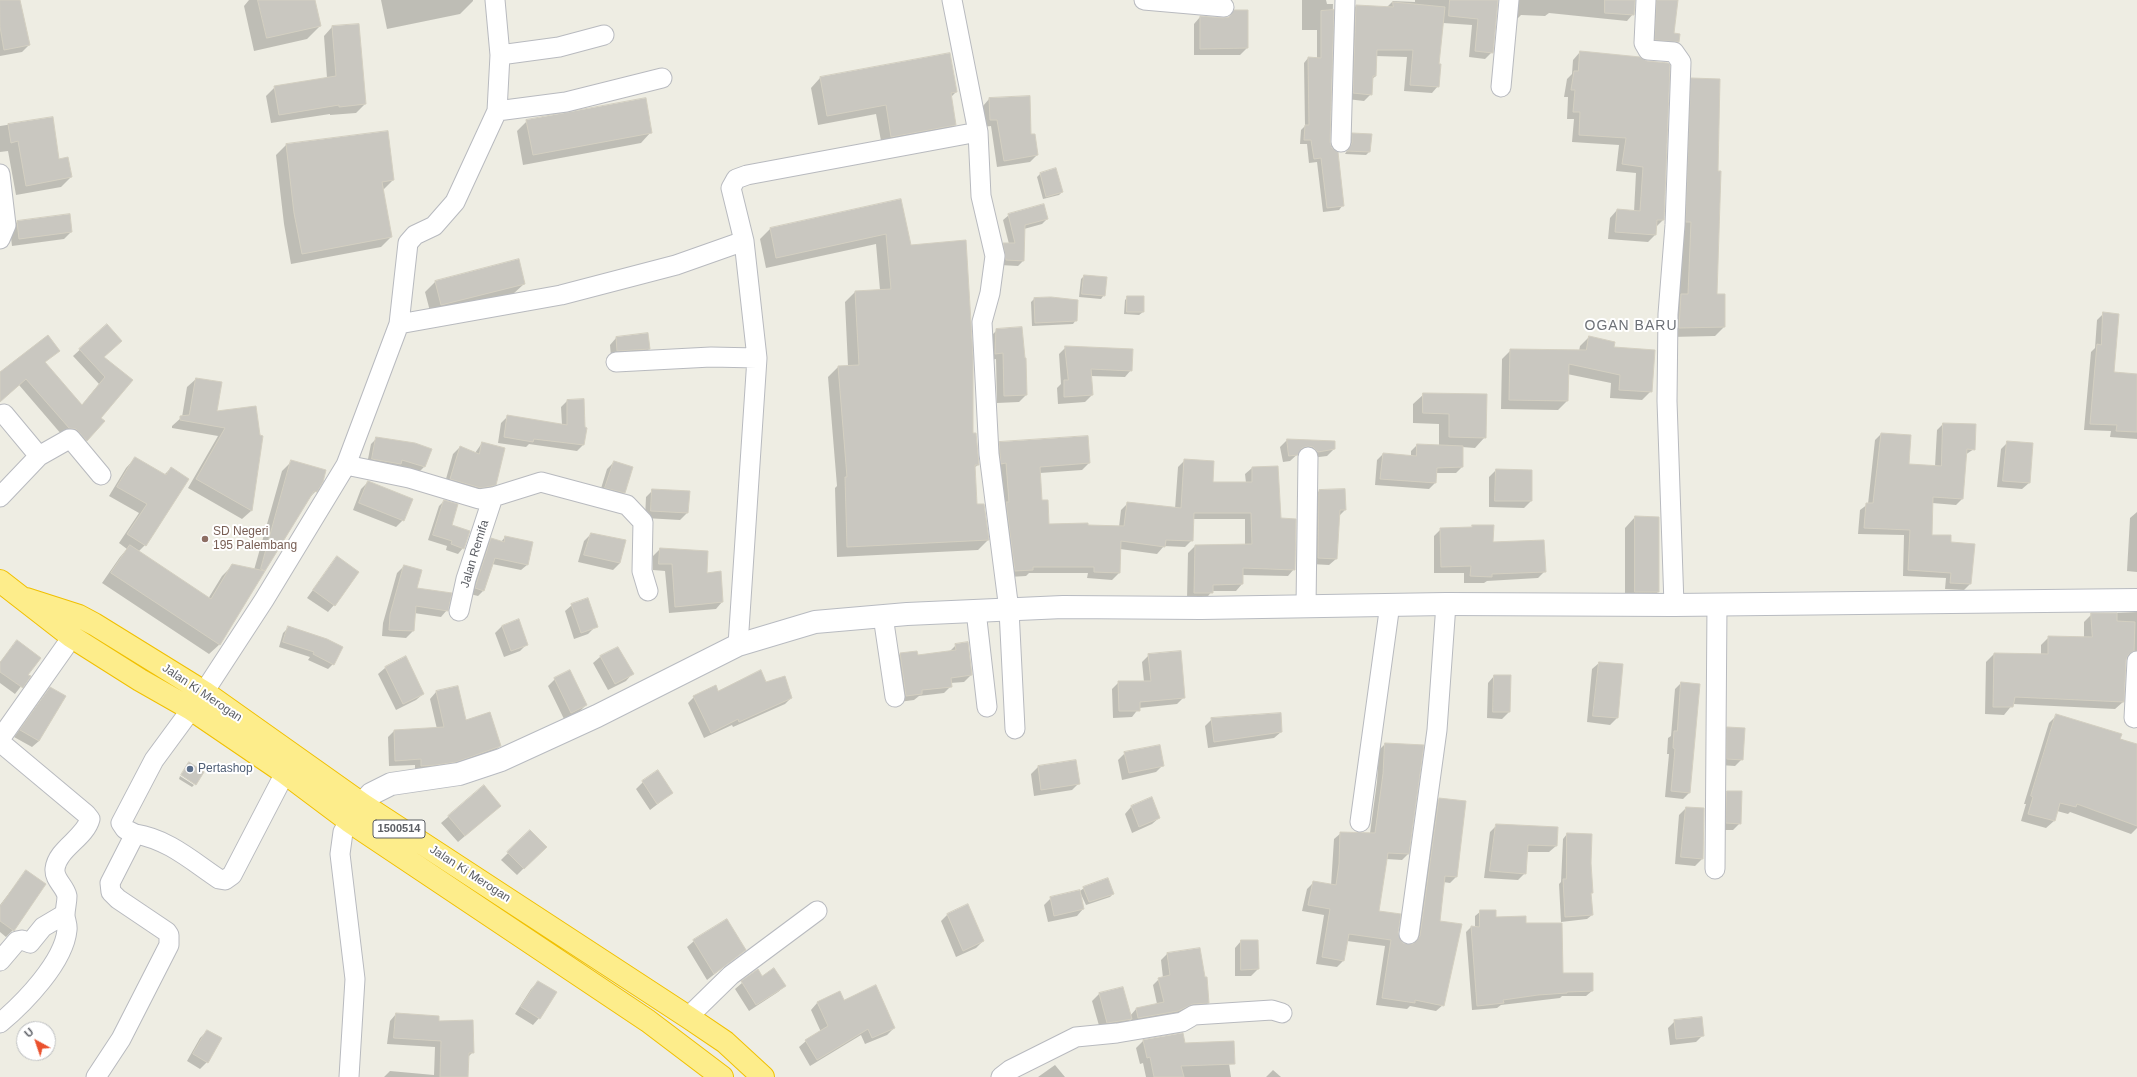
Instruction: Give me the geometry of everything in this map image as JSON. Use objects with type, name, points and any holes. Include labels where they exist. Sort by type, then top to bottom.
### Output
[{"type":"highway","name":"Jalan Ki Merogan","points":[[0,581],[26,599],[72,637],[140,680],[198,701]]},
{"type":"highway","name":"Jalan Ki Merogan","points":[[26,599],[79,616],[94,624],[286,766],[642,1016],[722,1077]]},
{"type":"highway","name":"Jalan Ki Merogan","points":[[355,813],[688,1017],[725,1042],[763,1077]]},
{"type":"street","points":[[286,766],[232,875],[225,880],[219,879],[172,846],[149,836],[135,834],[125,829],[121,823],[154,760],[198,701],[264,600],[346,465],[399,324],[408,243],[415,235],[434,226],[455,202],[497,111],[500,55],[495,0]]},
{"type":"street","points":[[952,0],[978,132],[981,196],[995,256],[990,293],[982,322],[989,454],[1009,610],[1014,728]]},
{"type":"street","points":[[1144,0],[1224,7]]},
{"type":"street","points":[[1341,142],[1345,0]]},
{"type":"street","points":[[1501,87],[1509,0]]},
{"type":"street","points":[[1646,0],[1644,43],[1646,48],[1648,50],[1674,52],[1681,62],[1675,225],[1668,314],[1667,401],[1674,605]]},
{"type":"street","points":[[500,55],[559,47],[604,35]]},
{"type":"street","points":[[497,111],[566,102],[662,78]]},
{"type":"street","points":[[738,645],[757,358],[744,241],[731,188],[736,179],[747,175],[978,132]]},
{"type":"street","points":[[0,174],[6,225],[0,239]]},
{"type":"street","points":[[399,324],[561,295],[676,265],[744,241]]},
{"type":"street","points":[[616,362],[711,357],[757,358]]},
{"type":"street","points":[[4,414],[39,456]]},
{"type":"street","points":[[0,496],[39,456],[71,439],[101,475]]},
{"type":"street","points":[[1308,457],[1310,606]]},
{"type":"street","points":[[346,465],[409,478],[479,499],[493,497],[541,482],[627,505],[643,522],[642,571],[648,592]]},
{"type":"street","name":"Jalan Remifa","points":[[459,611],[466,579],[493,497]]},
{"type":"street","points":[[350,1077],[355,978],[340,854],[343,832],[355,813],[371,794],[391,784],[459,774],[501,760],[597,716],[738,645],[816,622],[883,616],[1063,607],[1310,606],[1390,604],[1717,605],[2137,600]]},
{"type":"street","points":[[1360,822],[1390,604]]},
{"type":"street","points":[[1409,934],[1437,730],[1446,604]]},
{"type":"street","points":[[1715,869],[1717,605]]},
{"type":"street","points":[[976,611],[987,707]]},
{"type":"street","points":[[883,616],[895,697]]},
{"type":"street","points":[[0,1023],[30,995],[57,956],[63,944],[67,930],[65,914],[66,893],[59,883],[55,869],[57,860],[86,827],[89,817],[0,740],[72,637]]},
{"type":"street","points":[[2134,718],[2137,661]]},
{"type":"street","points":[[96,1077],[121,1039],[169,945],[169,935],[167,932],[118,899],[111,892],[110,883],[135,834]]},
{"type":"street","points":[[688,1017],[731,976],[817,911]]},
{"type":"street","points":[[0,961],[18,941],[22,940],[30,943],[44,927],[65,914]]},
{"type":"street","points":[[1001,1077],[1010,1070],[1076,1037],[1117,1033],[1182,1022],[1194,1015],[1272,1010],[1282,1012]]},
{"type":"building","points":[[0,0],[20,0],[30,45],[4,50],[0,27]]},
{"type":"building","points":[[258,0],[315,0],[321,26],[267,38]]},
{"type":"building","points":[[1450,0],[1498,0],[1493,53],[1475,51],[1478,19],[1449,16]]},
{"type":"building","points":[[1605,0],[1635,0],[1634,15],[1605,13]]},
{"type":"building","points":[[1657,0],[1678,0],[1674,33],[1680,34],[1679,42],[1655,40]]},
{"type":"building","points":[[1393,2],[1445,7],[1439,64],[1441,64],[1439,87],[1410,85],[1413,50],[1377,50],[1376,76],[1373,76],[1372,95],[1353,93],[1356,5],[1393,7]]},
{"type":"building","points":[[1234,10],[1248,10],[1248,48],[1200,49],[1200,16],[1223,18],[1229,17]]},
{"type":"building","points":[[1334,10],[1330,142],[1332,148],[1338,152],[1344,206],[1327,208],[1321,158],[1314,159],[1311,140],[1304,140],[1305,125],[1309,125],[1308,57],[1321,58],[1321,11]]},
{"type":"building","points":[[359,24],[366,104],[339,107],[339,105],[279,115],[274,86],[336,76],[332,26]]},
{"type":"building","points":[[1580,51],[1640,57],[1647,61],[1668,63],[1670,65],[1664,220],[1657,220],[1656,235],[1615,232],[1617,209],[1640,211],[1643,167],[1622,164],[1626,138],[1579,135],[1580,112],[1573,112],[1575,90],[1571,90],[1574,71],[1578,71]]},
{"type":"building","points":[[950,53],[957,92],[951,93],[956,125],[891,137],[886,105],[827,116],[820,77]]},
{"type":"building","points":[[1691,78],[1720,79],[1718,171],[1721,171],[1717,294],[1725,294],[1725,327],[1679,328],[1681,294],[1688,294],[1691,222],[1686,222]]},
{"type":"building","points":[[1030,96],[1031,134],[1035,134],[1038,155],[1004,161],[997,120],[990,120],[989,98]]},
{"type":"building","points":[[646,98],[652,133],[533,155],[526,120]]},
{"type":"building","points":[[53,117],[59,159],[68,157],[72,177],[26,186],[18,141],[11,143],[8,124]]},
{"type":"building","points":[[388,131],[394,180],[382,182],[392,237],[302,254],[294,213],[286,144]]},
{"type":"building","points":[[1352,133],[1372,134],[1370,152],[1347,151],[1352,143]]},
{"type":"building","points":[[1056,168],[1063,192],[1046,197],[1040,173]]},
{"type":"building","points":[[901,199],[911,245],[966,240],[973,356],[973,433],[976,433],[979,465],[975,465],[977,504],[984,504],[989,540],[847,547],[845,477],[847,477],[838,366],[859,365],[855,291],[891,289],[886,234],[776,258],[770,228]]},
{"type":"building","points":[[1044,204],[1048,219],[1025,225],[1024,261],[1006,260],[1003,243],[1015,243],[1008,214]]},
{"type":"building","points":[[70,214],[72,232],[19,239],[17,221]]},
{"type":"building","points":[[519,259],[525,284],[441,305],[435,281]]},
{"type":"building","points":[[1084,275],[1107,277],[1105,296],[1082,294]]},
{"type":"building","points":[[1127,296],[1144,296],[1144,312],[1127,312]]},
{"type":"building","points":[[1051,297],[1078,300],[1077,321],[1035,323],[1034,298]]},
{"type":"building","points":[[2103,312],[2119,314],[2114,372],[2137,374],[2137,432],[2116,431],[2117,425],[2090,424],[2097,344],[2101,345]]},
{"type":"building","points":[[107,324],[122,341],[104,357],[133,380],[101,418],[105,421],[87,441],[76,429],[69,428],[26,379],[0,402],[0,372],[48,335],[60,351],[45,362],[82,405],[105,377],[79,349]]},
{"type":"building","points":[[1022,327],[1026,358],[1027,395],[1004,396],[1003,353],[995,354],[996,329]]},
{"type":"building","points":[[648,333],[650,349],[617,351],[616,337]]},
{"type":"building","points":[[1589,336],[1615,342],[1614,347],[1655,350],[1652,392],[1619,390],[1620,375],[1569,364],[1568,401],[1509,400],[1510,349],[1586,350]]},
{"type":"building","points":[[1065,346],[1133,349],[1132,371],[1091,369],[1093,395],[1064,397],[1064,380],[1068,380]]},
{"type":"building","points":[[196,378],[222,382],[217,411],[256,406],[260,435],[263,436],[252,511],[196,479],[225,428],[180,420],[180,416],[189,415]]},
{"type":"building","points":[[1423,393],[1487,394],[1486,438],[1449,437],[1449,414],[1423,413]]},
{"type":"building","points":[[584,399],[585,427],[587,428],[584,445],[534,439],[533,442],[504,437],[507,415],[567,425],[567,400]]},
{"type":"building","points":[[1943,423],[1976,424],[1975,450],[1967,449],[1963,499],[1933,497],[1932,535],[1951,535],[1951,542],[1975,544],[1971,584],[1950,583],[1951,573],[1908,570],[1910,530],[1864,528],[1866,503],[1873,503],[1881,433],[1911,435],[1909,464],[1941,466]]},
{"type":"building","points":[[1088,436],[1090,463],[1040,467],[1042,500],[1048,500],[1049,524],[1088,523],[1088,525],[1124,526],[1127,502],[1181,508],[1184,459],[1214,461],[1213,482],[1252,482],[1252,467],[1278,466],[1281,518],[1296,519],[1295,570],[1243,568],[1243,584],[1213,585],[1213,593],[1194,593],[1195,545],[1252,544],[1251,513],[1194,513],[1193,541],[1166,540],[1165,547],[1121,541],[1120,573],[1094,572],[1094,567],[1033,567],[1033,570],[1015,571],[1006,502],[1009,502],[1006,463],[1001,464],[999,442]]},
{"type":"building","points":[[376,437],[415,443],[432,449],[425,467],[402,460],[401,464],[372,459]]},
{"type":"building","points":[[1287,439],[1335,441],[1335,449],[1318,452],[1313,447],[1308,446],[1302,448],[1298,455],[1289,456]]},
{"type":"building","points":[[2007,441],[2033,443],[2030,483],[2003,481]]},
{"type":"building","points":[[482,442],[505,448],[496,485],[481,488],[450,479],[460,446],[479,454]]},
{"type":"building","points":[[1417,444],[1463,446],[1463,467],[1437,468],[1436,483],[1380,479],[1383,453],[1416,456]]},
{"type":"building","points":[[135,457],[166,475],[171,467],[189,479],[146,546],[127,534],[147,504],[117,487]]},
{"type":"building","points":[[291,460],[326,470],[323,482],[317,492],[314,491],[265,571],[261,569]]},
{"type":"building","points":[[614,461],[633,467],[625,493],[605,488]]},
{"type":"building","points":[[1496,469],[1532,470],[1532,501],[1495,501]]},
{"type":"building","points":[[368,481],[413,499],[404,521],[359,503]]},
{"type":"building","points":[[652,489],[690,491],[688,513],[651,511]]},
{"type":"building","points":[[1345,489],[1346,510],[1340,510],[1337,559],[1318,558],[1319,490]]},
{"type":"building","points":[[444,500],[458,504],[452,525],[470,531],[464,549],[451,544],[452,541],[433,535]]},
{"type":"building","points":[[1635,516],[1659,517],[1659,592],[1635,592]]},
{"type":"building","points":[[1472,525],[1494,525],[1493,542],[1544,540],[1546,572],[1492,574],[1492,577],[1470,576],[1471,566],[1441,567],[1440,528],[1472,527]]},
{"type":"building","points":[[591,533],[626,540],[620,563],[584,555]]},
{"type":"building","points":[[505,536],[533,542],[528,565],[495,558],[484,591],[475,588],[491,538],[504,542]]},
{"type":"building","points":[[130,545],[211,599],[232,564],[265,571],[220,645],[111,573]]},
{"type":"building","points":[[660,548],[708,551],[707,573],[721,571],[723,602],[675,607],[672,564],[659,564]]},
{"type":"building","points":[[337,556],[359,572],[335,606],[313,590]]},
{"type":"building","points":[[404,565],[422,570],[417,588],[452,593],[448,611],[416,606],[414,631],[389,630],[390,615]]},
{"type":"building","points":[[588,598],[598,627],[581,633],[571,604]]},
{"type":"building","points":[[2091,613],[2117,613],[2117,621],[2135,622],[2134,651],[2128,655],[2126,660],[2124,702],[2015,697],[2013,707],[1993,707],[1994,653],[2048,654],[2048,636],[2092,637]]},
{"type":"building","points":[[519,619],[528,645],[511,651],[502,626]]},
{"type":"building","points":[[288,626],[327,639],[343,647],[334,665],[313,654],[314,652],[283,642]]},
{"type":"building","points":[[17,640],[41,658],[28,675],[31,676],[23,688],[0,672],[0,663]]},
{"type":"building","points":[[968,642],[972,675],[951,678],[952,687],[922,690],[922,694],[906,696],[900,653],[917,651],[918,655],[956,650],[955,644]]},
{"type":"building","points":[[618,647],[634,674],[615,684],[600,656]]},
{"type":"building","points":[[1181,651],[1185,698],[1140,702],[1140,711],[1119,711],[1118,681],[1151,681],[1148,654]]},
{"type":"building","points":[[406,656],[424,694],[403,704],[385,667]]},
{"type":"building","points":[[1599,662],[1623,664],[1618,718],[1593,716]]},
{"type":"building","points":[[570,670],[587,705],[571,713],[554,678]]},
{"type":"building","points":[[761,670],[766,682],[785,676],[792,698],[739,722],[738,719],[711,733],[693,696],[716,685],[718,691]]},
{"type":"building","points":[[1494,675],[1511,675],[1510,712],[1493,712]]},
{"type":"building","points":[[1681,682],[1700,684],[1690,793],[1671,791],[1675,749],[1673,748],[1674,731],[1677,731]]},
{"type":"building","points":[[458,686],[466,720],[490,712],[501,746],[456,762],[436,765],[421,766],[421,759],[395,761],[394,730],[444,727],[436,691]]},
{"type":"building","points":[[50,687],[66,696],[39,741],[20,730]]},
{"type":"building","points":[[1281,713],[1282,732],[1214,742],[1211,718]]},
{"type":"building","points":[[2056,714],[2122,734],[2120,739],[2137,744],[2137,826],[2077,804],[2076,807],[2060,803],[2055,821],[2028,814],[2033,797],[2031,796]]},
{"type":"building","points":[[1727,727],[1745,728],[1743,760],[1727,759]]},
{"type":"building","points":[[1385,743],[1424,745],[1409,854],[1388,853],[1379,911],[1401,914],[1398,933],[1403,943],[1413,944],[1420,936],[1439,798],[1466,801],[1457,877],[1445,876],[1440,921],[1462,924],[1444,1006],[1415,1000],[1415,1003],[1382,998],[1391,940],[1349,934],[1344,961],[1322,957],[1330,909],[1308,905],[1313,881],[1336,885],[1339,864],[1340,832],[1375,833],[1383,774]]},
{"type":"building","points":[[1160,745],[1164,766],[1129,773],[1124,752]]},
{"type":"building","points":[[1076,760],[1080,784],[1041,790],[1038,766]]},
{"type":"building","points":[[189,762],[204,772],[196,785],[181,775]]},
{"type":"building","points":[[658,770],[673,793],[657,804],[642,781]]},
{"type":"building","points":[[484,785],[501,806],[465,836],[448,816]]},
{"type":"building","points":[[1727,791],[1742,791],[1741,824],[1726,823]]},
{"type":"building","points":[[1152,797],[1160,818],[1139,827],[1131,806]]},
{"type":"building","points":[[1686,807],[1704,808],[1703,859],[1681,857]]},
{"type":"building","points":[[1496,824],[1558,827],[1557,846],[1528,845],[1526,874],[1490,871]]},
{"type":"building","points":[[530,830],[547,847],[524,869],[507,852]]},
{"type":"building","points":[[1567,833],[1592,834],[1591,863],[1593,893],[1591,893],[1593,915],[1565,917],[1563,879],[1566,879]]},
{"type":"building","points":[[26,870],[46,884],[14,931],[0,921],[0,907]]},
{"type":"building","points":[[1108,878],[1114,894],[1089,902],[1083,887]]},
{"type":"building","points":[[1080,890],[1084,909],[1054,916],[1050,897]]},
{"type":"building","points":[[968,904],[984,941],[963,951],[947,914]]},
{"type":"building","points":[[1480,910],[1496,910],[1496,917],[1526,916],[1526,923],[1562,923],[1563,973],[1593,973],[1593,991],[1538,995],[1503,1000],[1504,1003],[1477,1006],[1471,926],[1479,927]]},
{"type":"building","points":[[727,919],[746,950],[714,974],[693,940]]},
{"type":"building","points":[[1241,940],[1258,940],[1259,969],[1241,970]]},
{"type":"building","points":[[1200,948],[1205,977],[1207,977],[1209,1003],[1193,1004],[1178,1011],[1138,1018],[1136,1008],[1164,1002],[1158,978],[1170,975],[1167,953]]},
{"type":"building","points":[[774,968],[786,986],[756,1005],[741,981],[758,969],[762,976]]},
{"type":"building","points":[[538,981],[557,992],[540,1019],[521,1007]]},
{"type":"building","points":[[876,985],[895,1028],[872,1038],[868,1029],[817,1060],[805,1040],[828,1026],[817,1002],[840,991],[844,1000]]},
{"type":"building","points":[[1123,987],[1132,1019],[1107,1023],[1099,993]]},
{"type":"building","points":[[396,1013],[439,1016],[439,1021],[473,1020],[474,1053],[469,1053],[468,1077],[440,1077],[441,1041],[394,1038]]},
{"type":"building","points":[[1702,1017],[1704,1036],[1676,1039],[1674,1020]]},
{"type":"building","points":[[207,1030],[222,1038],[208,1063],[193,1054]]},
{"type":"building","points":[[1183,1033],[1185,1043],[1234,1041],[1235,1064],[1181,1066],[1184,1077],[1154,1077],[1150,1057],[1147,1058],[1143,1040]]},
{"type":"place","name":"SD Negeri 195 Palembang","points":[[205,539]]},
{"type":"place","name":"Pertashop","points":[[190,769]]},
{"type":"district","name":"OGAN BARU","points":[[1631,326]]}]
